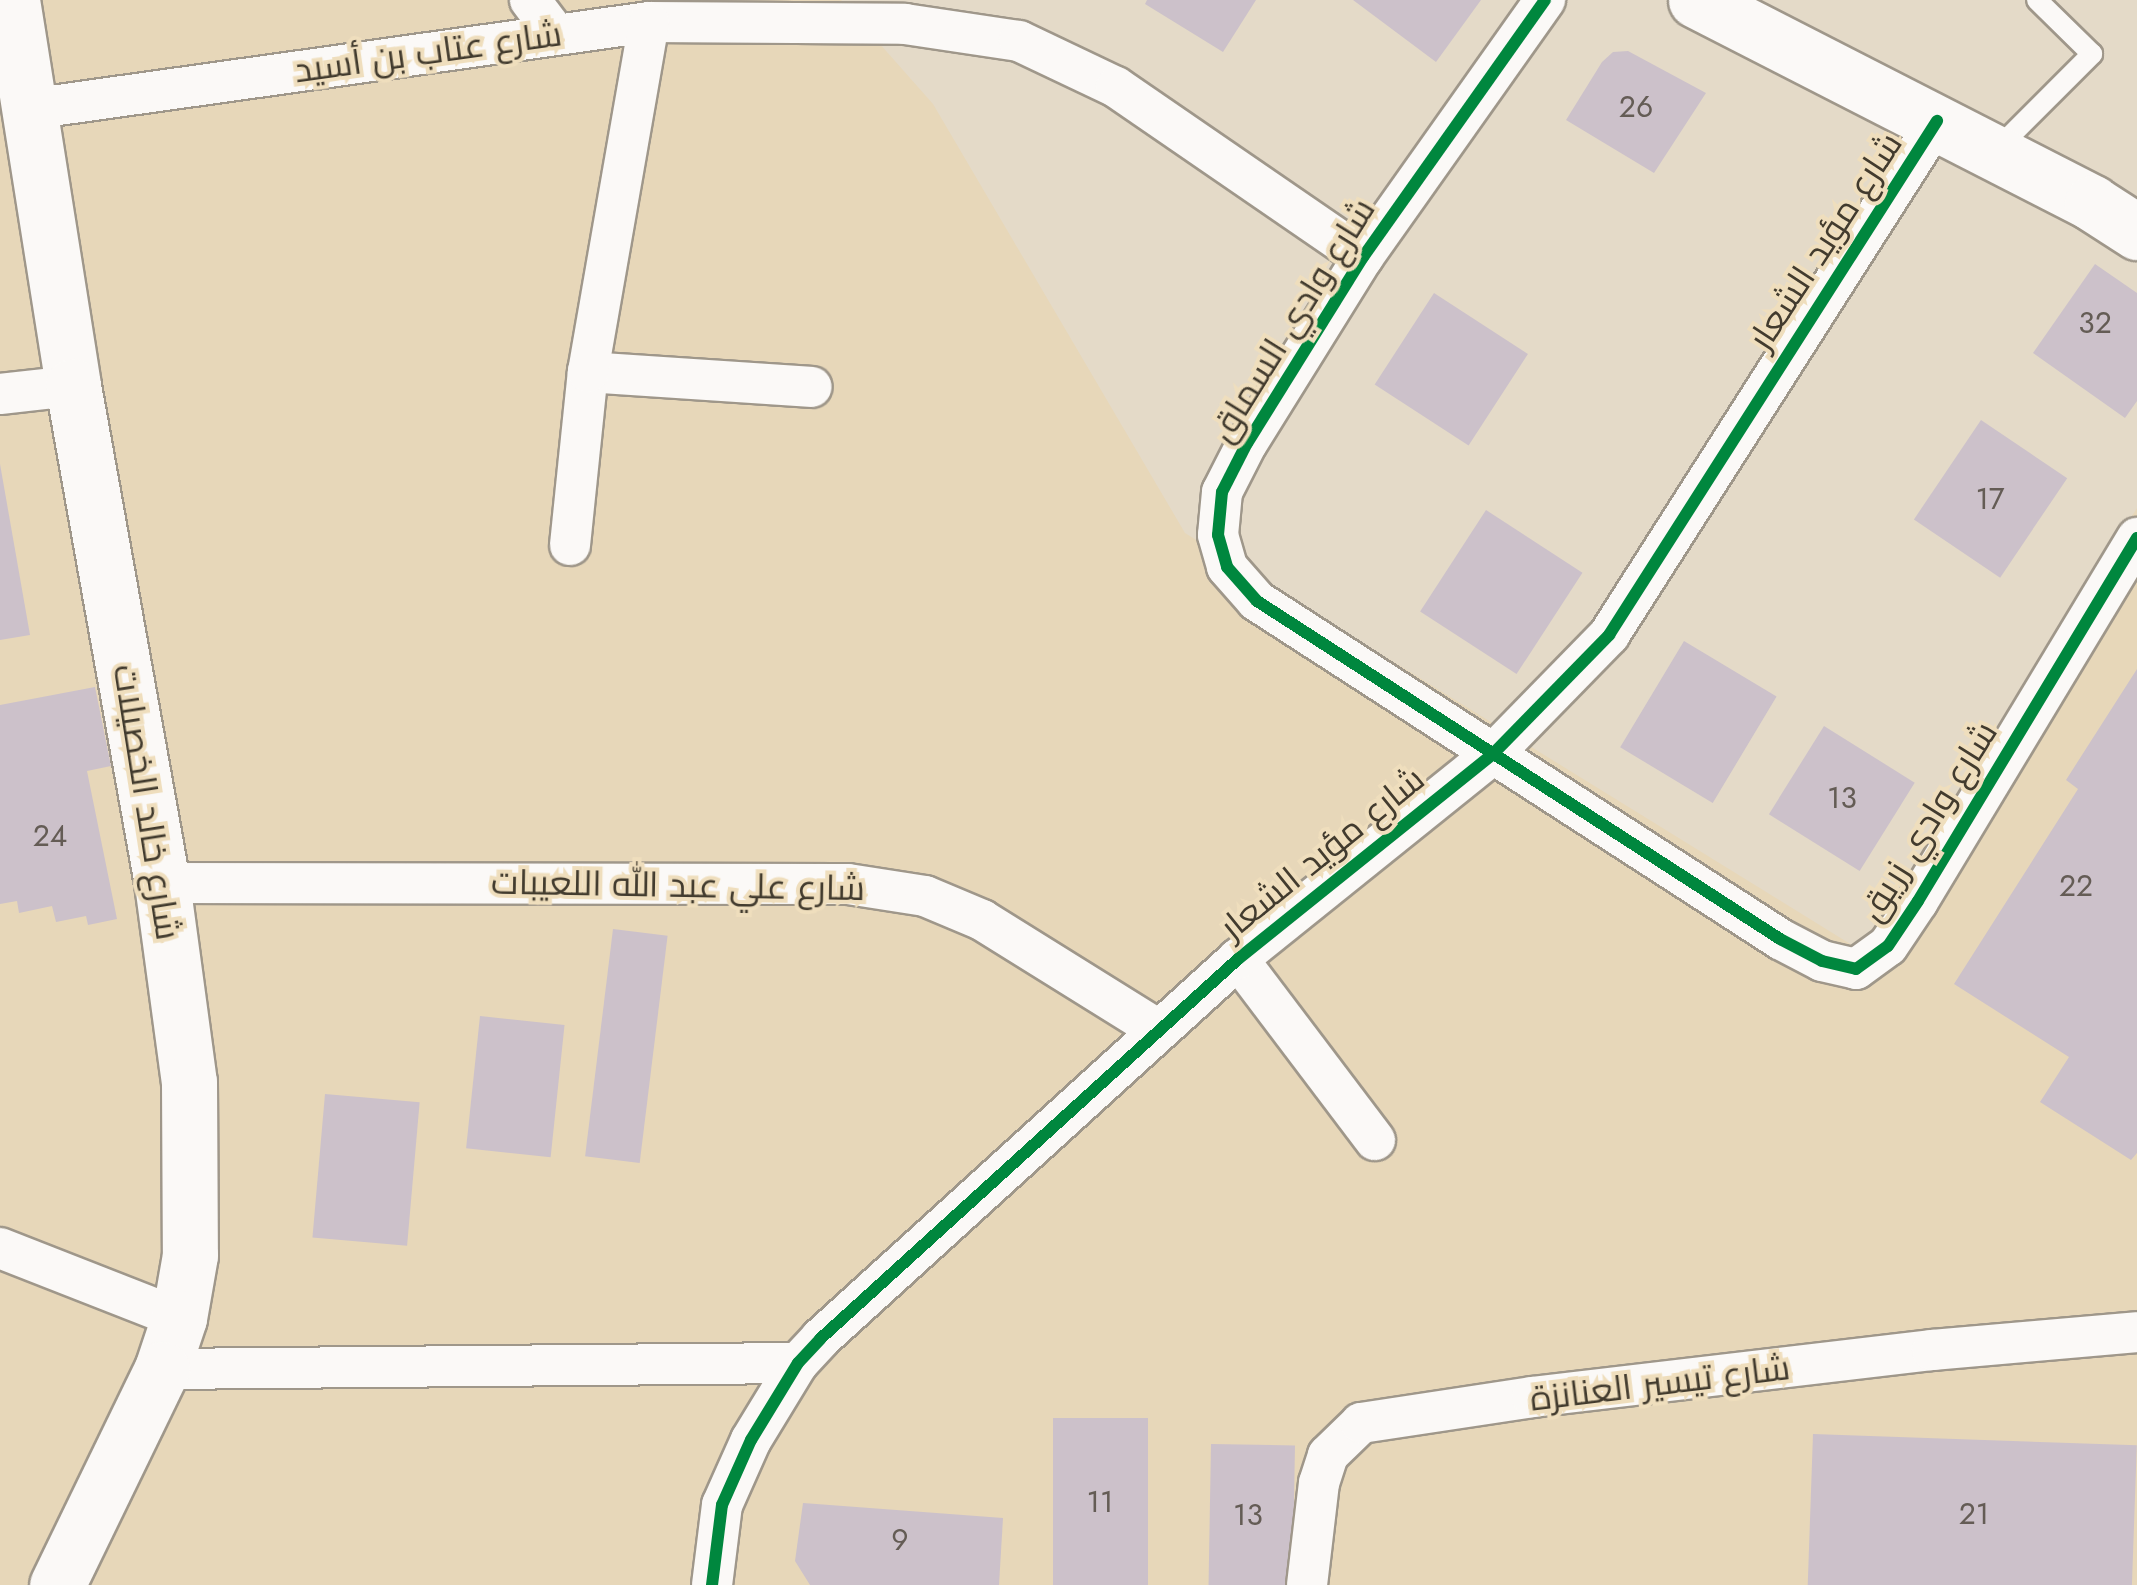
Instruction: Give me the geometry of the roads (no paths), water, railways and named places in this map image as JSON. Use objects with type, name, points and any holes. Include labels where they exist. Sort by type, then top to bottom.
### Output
[{"type":"street","name":"شارع خالد الخصيلات","points":[[12,0],[73,386],[162,883],[189,1082],[190,1255],[170,1344],[67,1582]]},
{"type":"street","points":[[530,0],[555,33]]},
{"type":"street","name":"شارع وادي السماق","points":[[1492,755],[1257,601],[1228,566],[1218,535],[1222,492],[1247,444],[1363,257],[1545,0]]},
{"type":"street","points":[[1725,5],[2137,232]]},
{"type":"street","name":"شارع عتاب بن أسيد","points":[[30,109],[648,22],[905,24],[1018,41],[1116,87],[1363,257]]},
{"type":"street","points":[[570,545],[588,372],[648,22]]},
{"type":"street","name":"شارع مؤيد الشعار","points":[[712,1585],[722,1505],[751,1440],[798,1364],[1157,1029],[1492,755],[1609,636],[1937,122]]},
{"type":"street","points":[[588,372],[811,387]]},
{"type":"street","points":[[0,394],[73,386]]},
{"type":"street","name":"شارع وادي زريق","points":[[1492,755],[1780,939],[1822,961],[1856,969],[1888,946],[1918,901],[2137,538]]},
{"type":"street","name":"شارع علي عبد الله اللعيبات","points":[[162,883],[848,884],[925,896],[982,920],[1157,1029]]},
{"type":"street","points":[[1238,959],[1375,1140]]},
{"type":"street","points":[[0,1248],[170,1344],[798,1364]]},
{"type":"street","name":"شارع تيسير العنانزة","points":[[1306,1585],[1324,1469],[1340,1439],[1361,1423],[1532,1398],[1932,1350],[2137,1332]]},
{"type":"lane","points":[[1994,152],[2092,54],[2037,0]]}]
